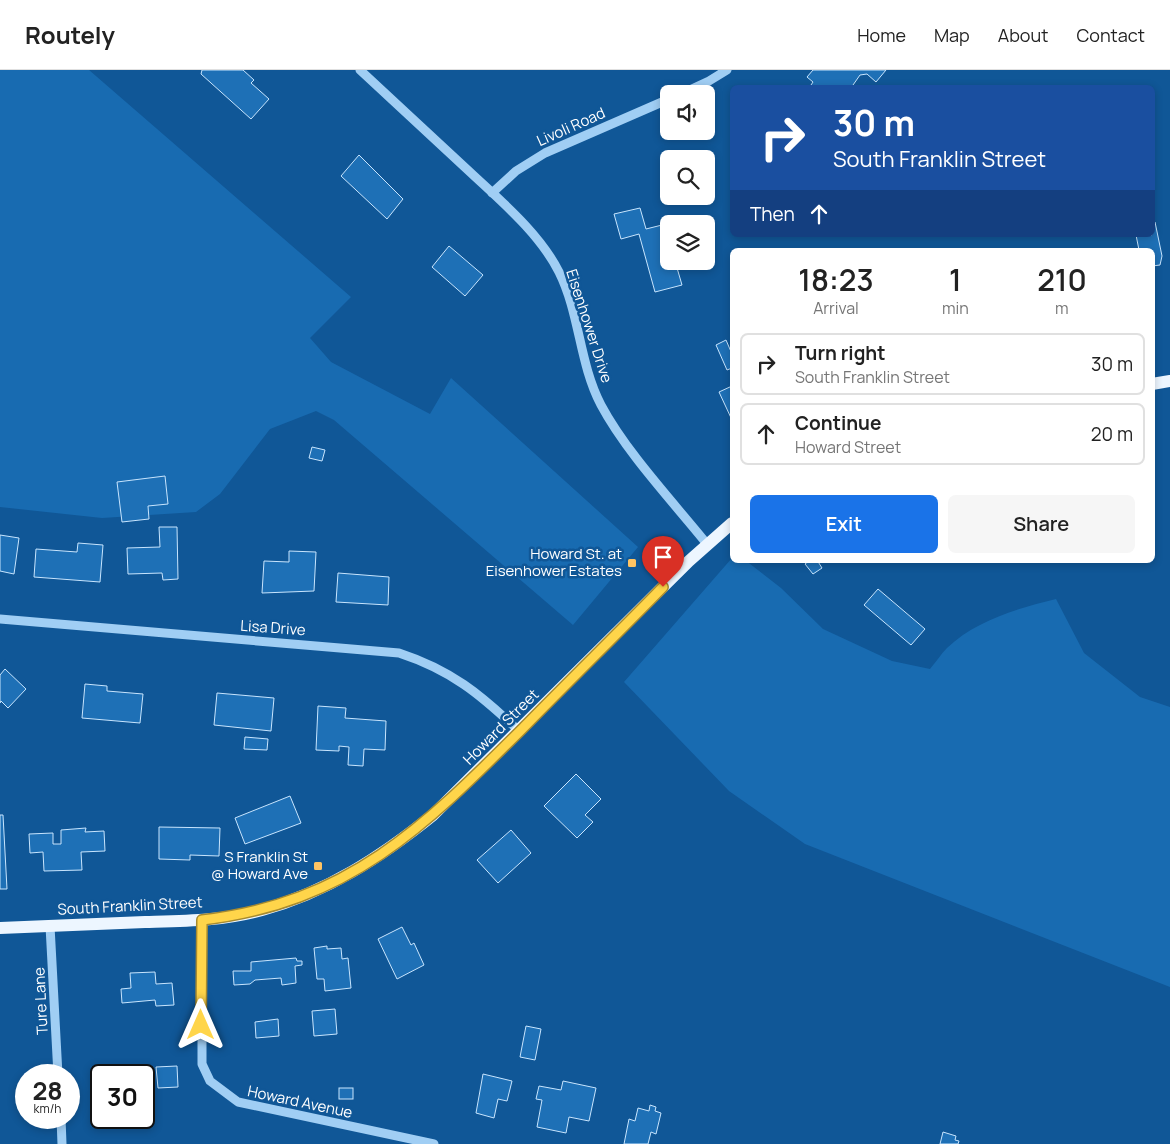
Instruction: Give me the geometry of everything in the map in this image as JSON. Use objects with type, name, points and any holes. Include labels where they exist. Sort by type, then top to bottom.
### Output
[{"type":"main road","points":[[1155,384],[1170,381]]},
{"type":"main road","name":"Howard Street","points":[[261,911],[316,891],[370,863],[433,815],[707,544],[730,525]]},
{"type":"main road","name":"South Franklin Street","points":[[0,928],[202,920],[261,911]]},
{"type":"street","name":"Eisenhower Drive","points":[[360,70],[492,193],[539,241],[559,272],[572,306],[583,359],[602,406],[634,453],[707,544]]},
{"type":"street","points":[[700,85],[727,70]]},
{"type":"street","name":"Livoli Road","points":[[492,193],[516,171],[545,153],[660,103]]},
{"type":"street","name":"Lisa Drive","points":[[0,619],[398,653],[448,672],[473,690],[519,731]]},
{"type":"street","name":"Howard Avenue","points":[[202,920],[202,1064],[210,1081],[238,1102],[434,1144]]},
{"type":"street","name":"Ture Lane","points":[[50,926],[57,1064]]},
{"type":"street","points":[[61,1129],[62,1144]]},
{"type":"shaded area","points":[[0,70],[89,70],[351,297],[310,338],[331,362],[430,414],[451,378],[638,547],[573,625],[334,420],[316,411],[270,429],[220,494],[196,512],[102,518],[0,507]]},
{"type":"shaded area","points":[[730,560],[730,563],[749,563],[781,588],[823,629],[892,661],[930,669],[947,648],[971,630],[999,616],[1056,599],[1084,653],[1140,697],[1170,707],[1170,987],[805,844],[729,791],[624,682]]},
{"type":"building","points":[[202,70],[243,70],[254,80],[251,83],[269,99],[251,119],[201,74]]},
{"type":"building","points":[[813,70],[886,70],[876,82],[867,74],[860,75],[853,85],[811,85],[813,82],[807,77]]},
{"type":"building","points":[[359,155],[403,199],[387,219],[341,176]]},
{"type":"building","points":[[640,208],[646,229],[660,226],[660,270],[678,270],[682,285],[655,292],[639,234],[621,239],[614,214]]},
{"type":"building","points":[[1155,222],[1162,256],[1160,265],[1155,266],[1155,248],[1139,248],[1136,237],[1155,237]]},
{"type":"building","points":[[449,246],[483,275],[465,296],[432,267]]},
{"type":"building","points":[[726,340],[730,349],[730,369],[727,370],[716,345]]},
{"type":"building","points":[[730,387],[730,416],[719,392]]},
{"type":"building","points":[[312,447],[325,450],[322,461],[309,458]]},
{"type":"building","points":[[165,476],[168,504],[148,506],[149,519],[122,522],[117,482]]},
{"type":"building","points":[[159,527],[177,527],[178,579],[163,580],[162,573],[128,574],[127,548],[160,547]]},
{"type":"building","points":[[0,535],[19,538],[14,574],[0,571]]},
{"type":"building","points":[[78,543],[103,545],[100,582],[34,577],[36,549],[77,552]]},
{"type":"building","points":[[289,551],[316,552],[314,591],[262,593],[264,561],[289,562]]},
{"type":"building","points":[[819,563],[822,568],[813,574],[805,564]]},
{"type":"building","points":[[338,573],[389,577],[388,605],[336,602]]},
{"type":"building","points":[[878,589],[925,629],[911,645],[864,605]]},
{"type":"building","points":[[5,669],[26,689],[8,708],[1,701],[0,703],[0,675]]},
{"type":"building","points":[[85,684],[107,686],[107,691],[143,694],[140,723],[82,718]]},
{"type":"building","points":[[217,693],[274,698],[271,731],[214,725]]},
{"type":"building","points":[[318,706],[346,708],[345,718],[386,721],[385,750],[364,749],[363,766],[348,765],[349,747],[339,746],[339,751],[316,750]]},
{"type":"building","points":[[245,737],[268,739],[267,750],[244,749]]},
{"type":"building","points":[[576,774],[601,799],[585,815],[593,822],[577,838],[544,806]]},
{"type":"building","points":[[290,796],[301,823],[245,844],[235,818]]},
{"type":"building","points":[[0,815],[3,815],[7,889],[0,889]]},
{"type":"building","points":[[159,827],[220,828],[219,856],[190,855],[190,860],[159,859]]},
{"type":"building","points":[[86,828],[85,832],[104,831],[105,851],[81,852],[82,870],[44,871],[43,852],[30,853],[29,834],[53,833],[53,844],[61,844],[61,830]]},
{"type":"building","points":[[511,830],[531,853],[498,883],[477,860]]},
{"type":"building","points":[[402,927],[411,945],[414,943],[424,965],[397,979],[378,939]]},
{"type":"building","points":[[327,946],[327,949],[341,948],[342,959],[348,958],[351,988],[325,991],[324,979],[317,979],[314,948]]},
{"type":"building","points":[[296,958],[297,961],[302,961],[302,965],[295,966],[296,983],[282,985],[281,978],[255,980],[250,984],[234,985],[233,971],[251,971],[251,962]]},
{"type":"building","points":[[155,972],[156,984],[172,983],[174,1005],[156,1006],[155,1000],[122,1003],[121,989],[131,988],[130,973]]},
{"type":"building","points":[[335,1009],[337,1034],[314,1036],[312,1011]]},
{"type":"building","points":[[278,1019],[279,1036],[256,1038],[255,1022]]},
{"type":"building","points":[[526,1026],[541,1029],[535,1060],[520,1057]]},
{"type":"building","points":[[177,1066],[178,1087],[158,1088],[156,1067]]},
{"type":"building","points":[[483,1074],[512,1081],[507,1101],[498,1099],[494,1118],[476,1113]]},
{"type":"building","points":[[563,1081],[596,1088],[589,1121],[569,1117],[566,1133],[537,1127],[542,1100],[536,1099],[539,1086],[561,1090]]},
{"type":"building","points":[[339,1088],[353,1088],[353,1099],[339,1099]]},
{"type":"building","points":[[650,1105],[656,1107],[655,1111],[661,1113],[656,1134],[651,1132],[648,1144],[624,1144],[629,1119],[635,1121],[638,1108],[649,1111]]},
{"type":"building","points":[[943,1132],[956,1136],[955,1140],[959,1141],[958,1144],[940,1144]]},
{"type":"place","name":"Howard St. at Eisenhower Estates","points":[[632,563]]},
{"type":"place","name":"S Franklin St @ Howard Ave","points":[[318,866]]},
{"type":"route","points":[[201,1025],[202,920],[261,911],[316,891],[370,863],[402,840],[463,788],[663,587]]}]
